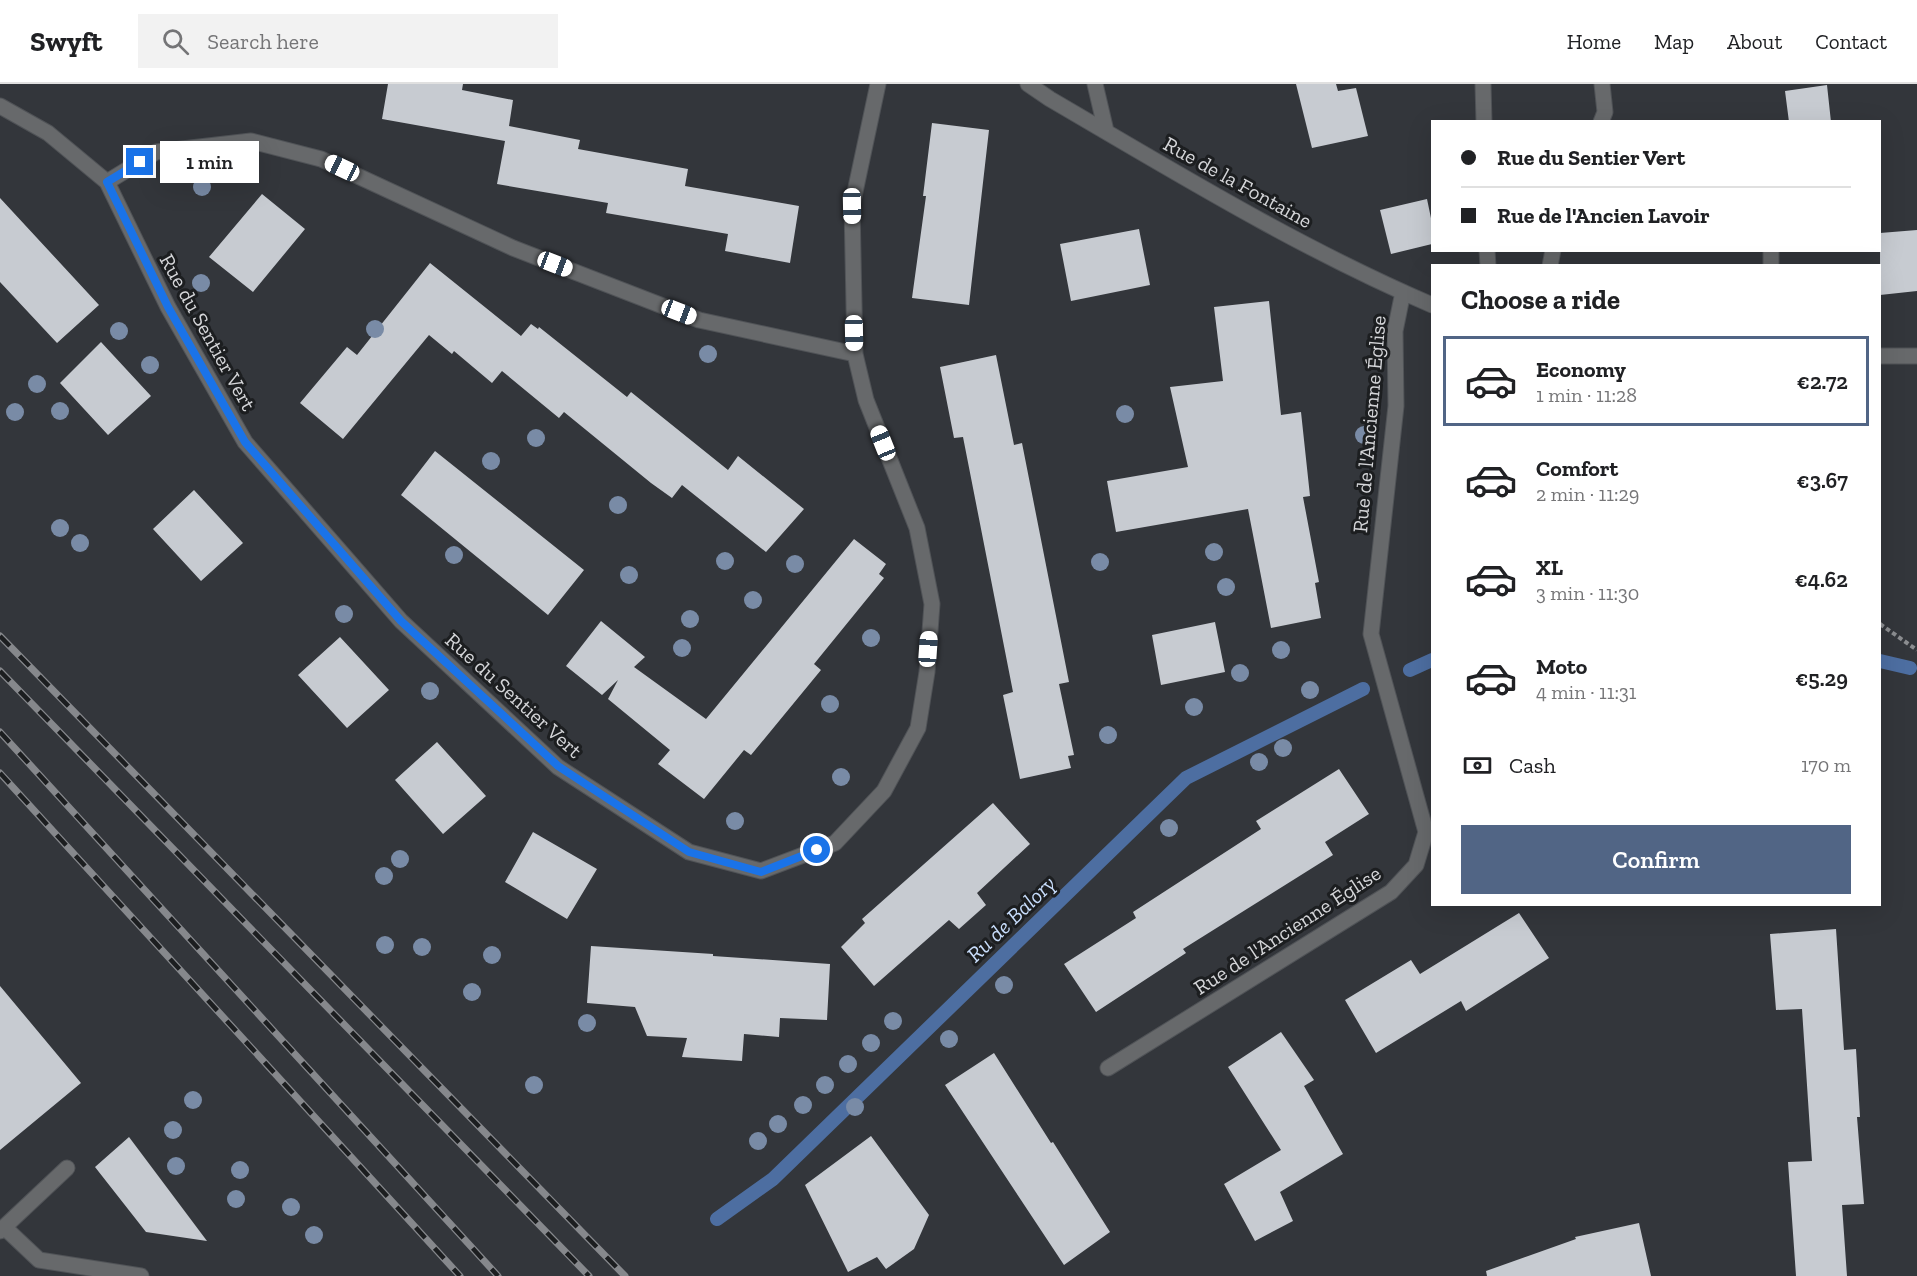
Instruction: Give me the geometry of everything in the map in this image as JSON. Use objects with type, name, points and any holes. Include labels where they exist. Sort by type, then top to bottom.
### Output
[{"type":"street","name":"Rue du Sentier Vert","points":[[0,106],[48,134],[107,182],[168,307],[245,442],[401,621],[558,766],[689,852],[761,872],[835,843],[884,791],[918,728],[927,672],[932,604],[917,528],[866,400],[855,354],[852,206],[878,84]]},
{"type":"street","name":"Rue de la Fontaine","points":[[1028,84],[1235,207],[1431,305]]},
{"type":"street","points":[[1095,84],[1106,132]]},
{"type":"street","points":[[1483,84],[1484,120]]},
{"type":"street","points":[[1602,84],[1605,112],[1602,120]]},
{"type":"street","points":[[107,182],[156,152],[251,141],[321,159],[513,248],[699,320],[855,354]]},
{"type":"street","name":"Rue de l'Ancienne Église","points":[[1108,1068],[1391,891],[1416,865],[1426,832],[1371,634],[1396,406],[1395,331],[1403,292]]},
{"type":"street","points":[[1881,356],[1917,356]]},
{"type":"street","points":[[67,1168],[2,1229],[39,1260],[141,1276]]},
{"type":"path","points":[[1881,625],[1917,650]]},
{"type":"building","points":[[388,84],[463,84],[462,90],[513,100],[509,126],[580,140],[578,149],[688,169],[685,186],[799,206],[790,263],[725,251],[728,234],[606,213],[608,203],[497,184],[505,141],[382,119]]},
{"type":"building","points":[[1296,84],[1336,84],[1338,91],[1356,88],[1368,136],[1312,148]]},
{"type":"building","points":[[1827,85],[1831,120],[1789,120],[1785,91]]},
{"type":"building","points":[[932,123],[989,130],[969,305],[912,298],[926,196],[923,196]]},
{"type":"building","points":[[262,194],[305,229],[253,292],[209,257]]},
{"type":"building","points":[[0,198],[99,305],[57,343],[0,282]]},
{"type":"building","points":[[1427,199],[1431,218],[1431,244],[1391,254],[1380,210]]},
{"type":"building","points":[[1139,229],[1150,285],[1071,301],[1060,244]]},
{"type":"building","points":[[1917,230],[1917,291],[1881,295],[1881,233]]},
{"type":"building","points":[[430,263],[521,336],[531,324],[538,329],[539,327],[627,397],[631,392],[728,470],[738,456],[804,509],[766,552],[682,485],[672,498],[564,412],[559,418],[502,371],[492,383],[454,351],[452,354],[429,335],[343,439],[300,403],[347,347],[357,355]]},
{"type":"building","points":[[1269,301],[1281,415],[1301,412],[1310,496],[1303,497],[1319,582],[1315,583],[1321,618],[1271,628],[1248,509],[1116,532],[1107,481],[1188,467],[1170,387],[1223,381],[1214,307]]},
{"type":"building","points":[[101,342],[151,396],[108,435],[60,383]]},
{"type":"building","points":[[996,355],[1014,445],[1022,443],[1069,682],[1059,684],[1074,755],[1068,756],[1071,768],[1020,779],[1003,695],[1013,692],[963,437],[954,438],[940,367]]},
{"type":"building","points":[[435,451],[584,570],[548,615],[401,495]]},
{"type":"building","points":[[194,490],[243,543],[201,581],[153,529]]},
{"type":"building","points":[[854,539],[886,564],[879,574],[884,578],[814,664],[821,670],[751,755],[744,750],[704,799],[658,764],[670,750],[608,699],[618,680],[602,695],[566,666],[601,621],[645,657],[634,667],[706,719]]},
{"type":"building","points":[[1215,622],[1225,672],[1161,685],[1152,635]]},
{"type":"building","points":[[340,637],[389,690],[347,728],[298,675]]},
{"type":"building","points":[[437,742],[486,796],[443,834],[395,780]]},
{"type":"building","points":[[1339,769],[1369,814],[1325,842],[1333,855],[1183,949],[1186,953],[1096,1012],[1064,964],[1136,918],[1133,912],[1261,829],[1256,821]]},
{"type":"building","points":[[993,803],[1030,844],[977,893],[986,905],[959,929],[949,920],[874,986],[841,947],[865,923],[862,919]]},
{"type":"building","points":[[533,832],[597,869],[567,919],[505,882]]},
{"type":"building","points":[[1519,913],[1549,958],[1466,1011],[1461,1001],[1376,1053],[1345,1000],[1411,960],[1420,974]]},
{"type":"building","points":[[1836,929],[1844,1050],[1856,1049],[1860,1117],[1857,1117],[1864,1204],[1842,1205],[1847,1276],[1796,1276],[1788,1162],[1812,1161],[1802,1009],[1776,1010],[1770,934]]},
{"type":"building","points":[[591,946],[830,964],[827,1020],[780,1018],[779,1037],[744,1034],[742,1061],[682,1057],[687,1038],[647,1036],[635,1007],[587,1003]]},
{"type":"building","points":[[0,986],[81,1083],[0,1150]]},
{"type":"building","points":[[1281,1032],[1314,1080],[1304,1086],[1343,1154],[1280,1192],[1293,1221],[1255,1241],[1224,1184],[1281,1150],[1228,1067]]},
{"type":"building","points":[[994,1053],[1110,1232],[1064,1265],[945,1085]]},
{"type":"building","points":[[871,1136],[929,1215],[914,1249],[886,1269],[877,1257],[848,1272],[805,1185]]},
{"type":"building","points":[[129,1137],[207,1241],[146,1232],[95,1167]]},
{"type":"building","points":[[1639,1223],[1651,1276],[1487,1276],[1486,1271],[1576,1239],[1575,1237]]},
{"type":"waterway","name":"Ru de Balory","points":[[1410,670],[1431,660]]},
{"type":"waterway","name":"Ru de Balory","points":[[1881,661],[1910,668]]},
{"type":"waterway","name":"Ru de Balory","points":[[717,1219],[773,1179],[1186,778],[1363,689]]},
{"type":"railway","points":[[0,636],[625,1276]]},
{"type":"railway","points":[[0,671],[589,1276]]},
{"type":"railway","points":[[0,732],[498,1276]]},
{"type":"railway","points":[[0,773],[460,1276]]},
{"type":"route","points":[[140,162],[107,182],[168,307],[245,442],[401,621],[558,766],[689,852],[761,872],[817,850]]}]
